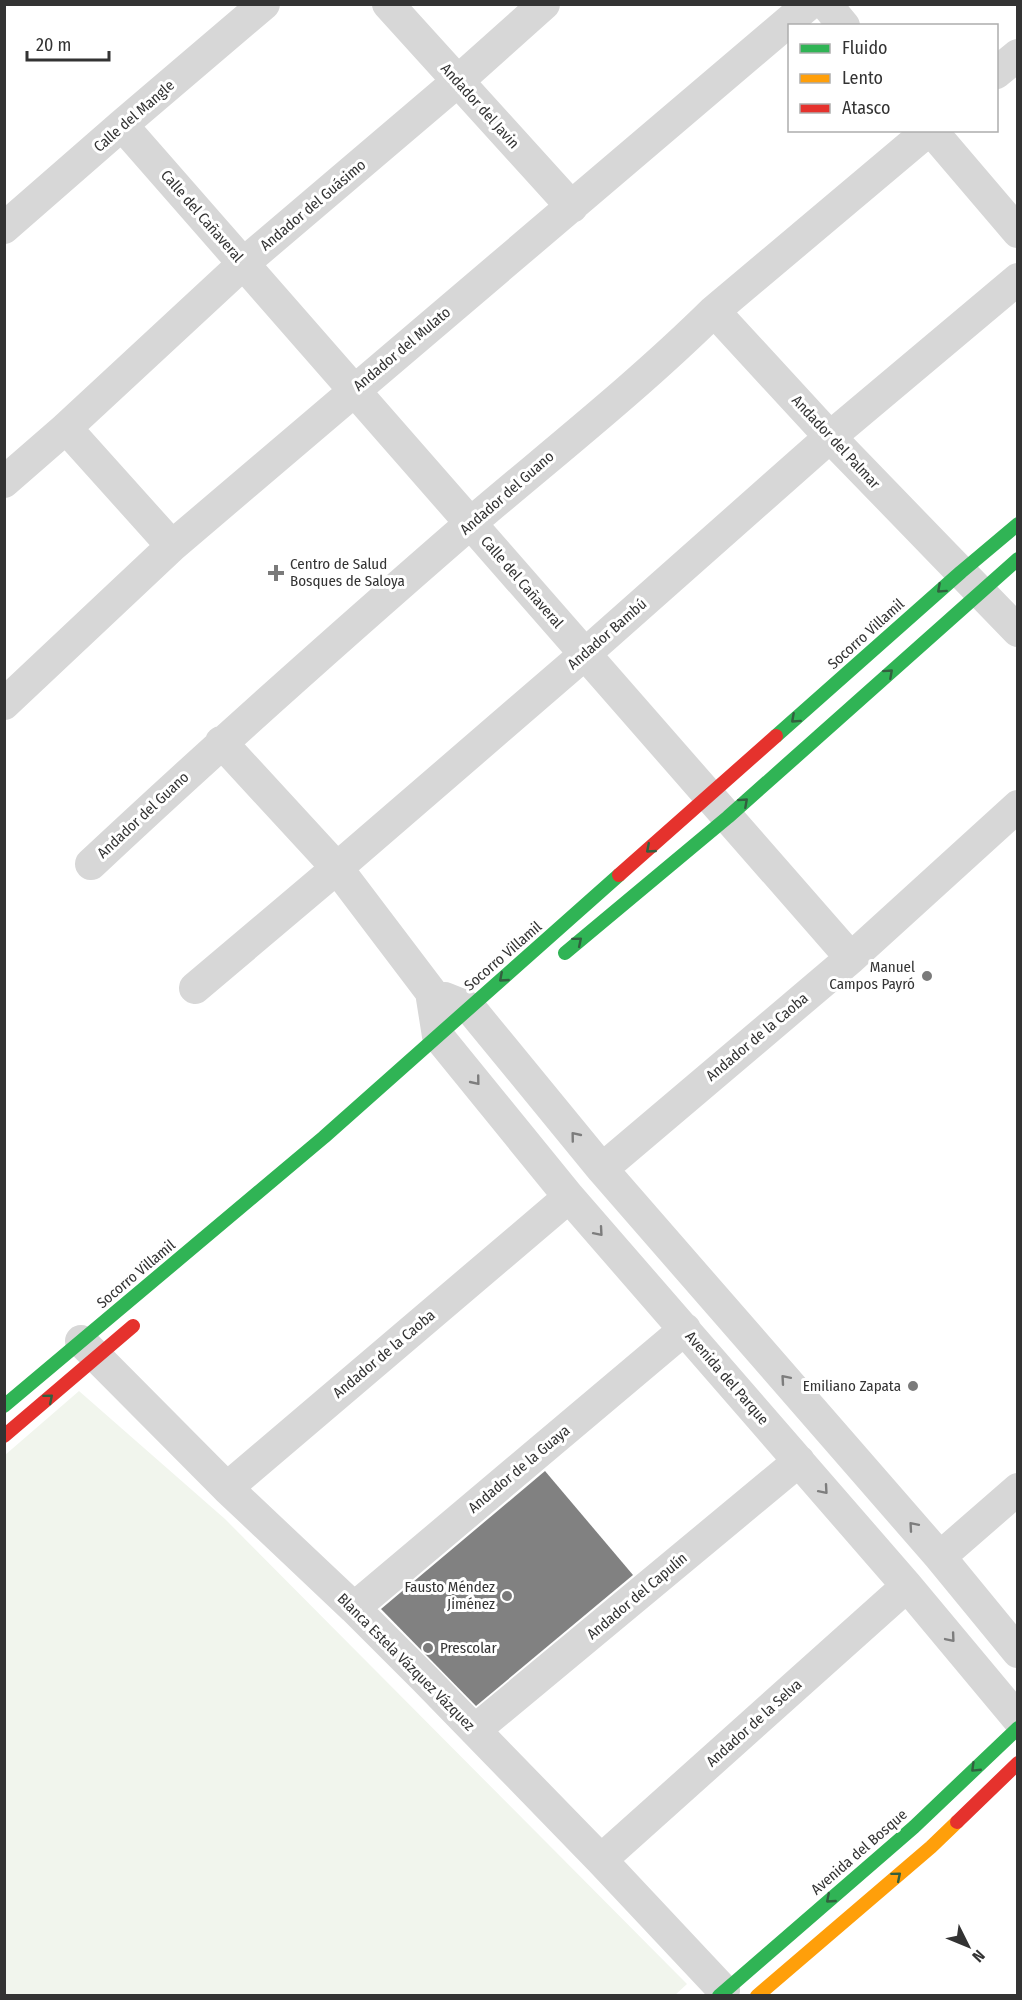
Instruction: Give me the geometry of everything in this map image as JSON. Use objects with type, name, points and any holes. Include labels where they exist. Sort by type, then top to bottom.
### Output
[{"type":"street","name":"Calle del Mangle","points":[[4,228],[264,4]]},
{"type":"street","name":"Andador del Javin","points":[[388,4],[572,207]]},
{"type":"street","name":"Andador del Guásimo","points":[[4,482],[66,428],[243,263],[458,81],[544,4]]},
{"type":"street","name":"Andador del Mulato","points":[[4,704],[172,546],[809,4]]},
{"type":"street","points":[[826,4],[842,24]]},
{"type":"street","points":[[998,71],[1017,55]]},
{"type":"street","name":"Calle del Cañaveral","points":[[122,125],[851,958]]},
{"type":"street","name":"Andador del Guano","points":[[91,864],[221,742],[681,344],[714,311],[928,132]]},
{"type":"street","points":[[932,132],[1017,232]]},
{"type":"street","name":"Andador Bambú","points":[[195,988],[585,654],[830,437],[1017,279]]},
{"type":"street","name":"Andador del Palmar","points":[[714,311],[830,437],[1017,631]]},
{"type":"street","points":[[66,428],[172,546]]},
{"type":"street","name":"Socorro Villamil","points":[[554,961],[718,806],[970,582],[1013,550]]},
{"type":"street","name":"Socorro Villamil","points":[[4,1436],[89,1349],[324,1137],[447,1046],[970,582],[1013,550]]},
{"type":"street","points":[[221,742],[337,868],[431,992],[447,1046]]},
{"type":"street","name":"Andador de la Caoba","points":[[602,1169],[851,958],[1017,806]]},
{"type":"street","points":[[431,992],[479,1018],[602,1169],[940,1557],[1017,1652]]},
{"type":"street","name":"Avenida del Parque","points":[[447,1046],[569,1197],[800,1461],[1017,1719]]},
{"type":"street","name":"Andador de la Caoba","points":[[227,1488],[569,1197]]},
{"type":"street","name":"Socorro Villamil","points":[[4,1406],[89,1349],[141,1319]]},
{"type":"street","name":"Andador de la Guaya","points":[[354,1608],[685,1329]]},
{"type":"street","name":"Blanca Estela Vázquez Vázquez","points":[[89,1349],[227,1488],[354,1608],[475,1730],[601,1860],[721,1993]]},
{"type":"street","name":"Andador del Capulín","points":[[475,1730],[800,1461]]},
{"type":"street","points":[[940,1557],[1017,1490]]},
{"type":"street","name":"Andador de la Selva","points":[[601,1860],[907,1586]]},
{"type":"street","name":"Avenida del Bosque","points":[[768,1984],[914,1827],[1017,1728]]},
{"type":"street","name":"Avenida del Bosque","points":[[721,1993],[768,1984],[931,1847],[1017,1763]]},
{"type":"shaded area","points":[[79,1391],[225,1519],[687,1984],[674,1996],[5,1995],[5,1455]]},
{"type":"building","name":"Fausto Méndez Jiménez","points":[[545,1471],[633,1575],[476,1706],[381,1609]]},
{"type":"traffic: fast","points":[[776,736],[1018,524]]},
{"type":"traffic: fast","points":[[565,953],[728,817],[1018,559]]},
{"type":"traffic: fast","points":[[4,1406],[324,1137],[619,875]]},
{"type":"traffic: fast","points":[[719,1996],[914,1827],[1018,1728]]},
{"type":"traffic: slow","points":[[757,1996],[957,1822]]},
{"type":"traffic: jam","points":[[619,875],[776,736]]},
{"type":"traffic: jam","points":[[4,1436],[133,1326]]},
{"type":"traffic: jam","points":[[957,1822],[1018,1763]]},
{"type":"place","name":"Centro de Salud Bosques de Saloya","points":[[276,573]]},
{"type":"place","name":"Manuel Campos Payró","points":[[927,976]]},
{"type":"place","name":"Emiliano Zapata","points":[[913,1386]]},
{"type":"place","name":"Fausto Méndez Jiménez","points":[[507,1596]]},
{"type":"place","name":"Prescolar","points":[[428,1648]]}]
